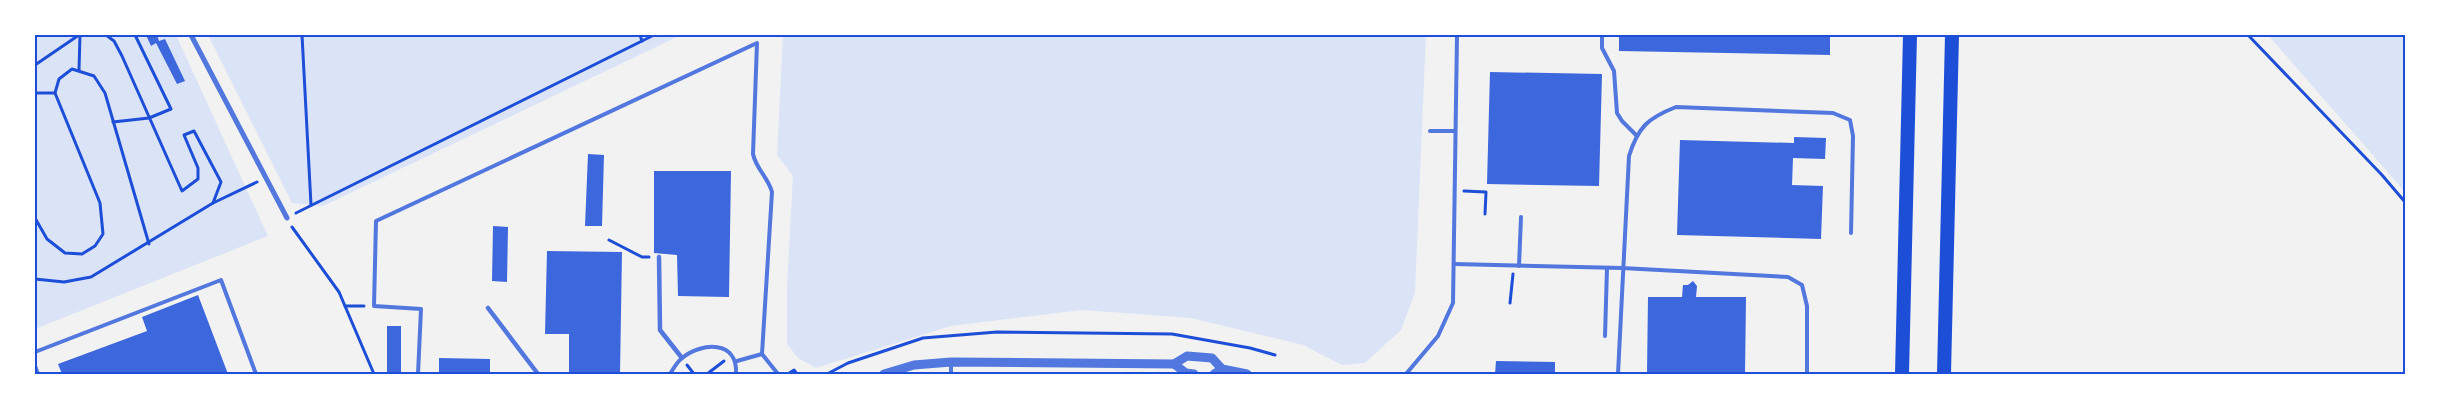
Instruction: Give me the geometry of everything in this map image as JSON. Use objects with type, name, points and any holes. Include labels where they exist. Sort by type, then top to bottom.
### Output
[{"type":"highway","points":[[1902,374],[1910,35]]},
{"type":"highway","points":[[1944,374],[1952,35]]},
{"type":"street","points":[[191,35],[264,178],[287,218]]},
{"type":"street","points":[[660,257],[660,330],[682,358]]},
{"type":"street","points":[[488,308],[538,374]]},
{"type":"street","points":[[884,374],[914,365],[951,362],[1174,364],[1187,356],[1212,358],[1222,369],[1247,374]]},
{"type":"street","points":[[1174,364],[1186,373],[1194,374]]},
{"type":"street","points":[[1214,374],[1222,369]]},
{"type":"lane","points":[[1406,374],[1438,336],[1453,303],[1454,131],[1457,35]]},
{"type":"lane","points":[[1602,35],[1602,48],[1614,71],[1617,113],[1636,135]]},
{"type":"lane","points":[[418,374],[421,309],[374,306],[376,221],[756,42],[753,154],[755,164],[769,181],[772,192],[762,354],[778,374]]},
{"type":"lane","points":[[1618,374],[1629,156],[1636,135],[1655,115],[1676,107],[1833,113],[1850,120],[1853,136],[1851,233]]},
{"type":"lane","points":[[1430,131],[1454,131]]},
{"type":"lane","points":[[1520,266],[1522,217]]},
{"type":"lane","points":[[1454,264],[1622,268],[1788,277],[1802,285],[1807,306],[1807,374]]},
{"type":"lane","points":[[1605,336],[1607,268]]},
{"type":"lane","points":[[35,352],[221,280],[256,374]]},
{"type":"lane","points":[[670,374],[682,358],[704,348],[722,347],[732,354],[737,361],[736,374]]},
{"type":"lane","points":[[737,361],[762,354]]},
{"type":"lane","points":[[950,374],[951,362]]},
{"type":"lane","points":[[35,366],[38,374]]},
{"type":"path","points":[[35,64],[79,35]]},
{"type":"path","points":[[78,70],[79,35]]},
{"type":"path","points":[[106,35],[114,41],[122,56],[182,191],[198,179],[198,168],[184,135],[194,131],[218,173],[220,182],[213,203]]},
{"type":"path","points":[[113,122],[149,118],[171,110],[135,35]]},
{"type":"path","points":[[302,35],[310,205]]},
{"type":"path","points":[[640,35],[642,41]]},
{"type":"path","points":[[374,374],[339,292],[303,245],[287,218],[654,35]]},
{"type":"path","points":[[2248,35],[2382,175],[2405,202]]},
{"type":"path","points":[[35,218],[47,239],[65,253],[82,254],[95,246],[103,234],[100,203],[55,92],[59,79],[72,69],[78,70],[94,76],[105,93],[148,244]]},
{"type":"path","points":[[35,93],[55,92]]},
{"type":"path","points":[[35,279],[64,282],[91,277],[213,203],[264,178]]},
{"type":"path","points":[[1473,191],[1486,192],[1485,214]]},
{"type":"path","points":[[609,240],[642,257],[660,257]]},
{"type":"path","points":[[1510,303],[1513,266]]},
{"type":"path","points":[[345,306],[374,306]]},
{"type":"path","points":[[827,374],[848,363],[923,338],[997,332],[1172,334],[1250,348],[1275,355]]},
{"type":"path","points":[[707,374],[732,354]]},
{"type":"path","points":[[788,374],[794,370],[797,374]]},
{"type":"shaded area","points":[[35,35],[176,35],[268,236],[35,329]]},
{"type":"shaded area","points":[[208,35],[681,35],[323,206],[292,203]]},
{"type":"shaded area","points":[[783,35],[1426,35],[1415,293],[1401,330],[1365,363],[1342,365],[1303,345],[1191,318],[1082,310],[951,326],[816,368],[798,358],[787,344],[787,287],[793,176],[777,155]]},
{"type":"shaded area","points":[[2268,35],[2405,35],[2405,192]]},
{"type":"building","points":[[146,35],[157,35],[159,41],[165,39],[185,81],[177,84],[156,43],[151,46]]},
{"type":"building","points":[[1619,35],[1830,35],[1830,55],[1619,51]]},
{"type":"building","points":[[1490,72],[1602,74],[1599,186],[1487,184]]},
{"type":"building","points":[[1794,137],[1826,138],[1825,159],[1793,158],[1792,185],[1823,186],[1821,239],[1677,235],[1680,140],[1794,143]]},
{"type":"building","points":[[588,154],[604,155],[602,226],[585,226]]},
{"type":"building","points":[[654,171],[731,171],[729,297],[678,296],[677,255],[654,253]]},
{"type":"building","points":[[493,226],[508,227],[507,282],[492,281]]},
{"type":"building","points":[[547,251],[622,252],[620,374],[569,374],[569,334],[545,334]]},
{"type":"building","points":[[1693,281],[1697,286],[1696,297],[1746,297],[1745,374],[1647,374],[1648,297],[1682,297],[1683,285],[1688,285]]},
{"type":"building","points":[[198,295],[228,374],[62,374],[58,364],[147,331],[142,317]]},
{"type":"building","points":[[387,326],[401,326],[401,374],[387,373]]},
{"type":"building","points":[[439,358],[490,359],[490,374],[439,374]]},
{"type":"building","points":[[1496,361],[1555,362],[1555,374],[1495,374]]}]
